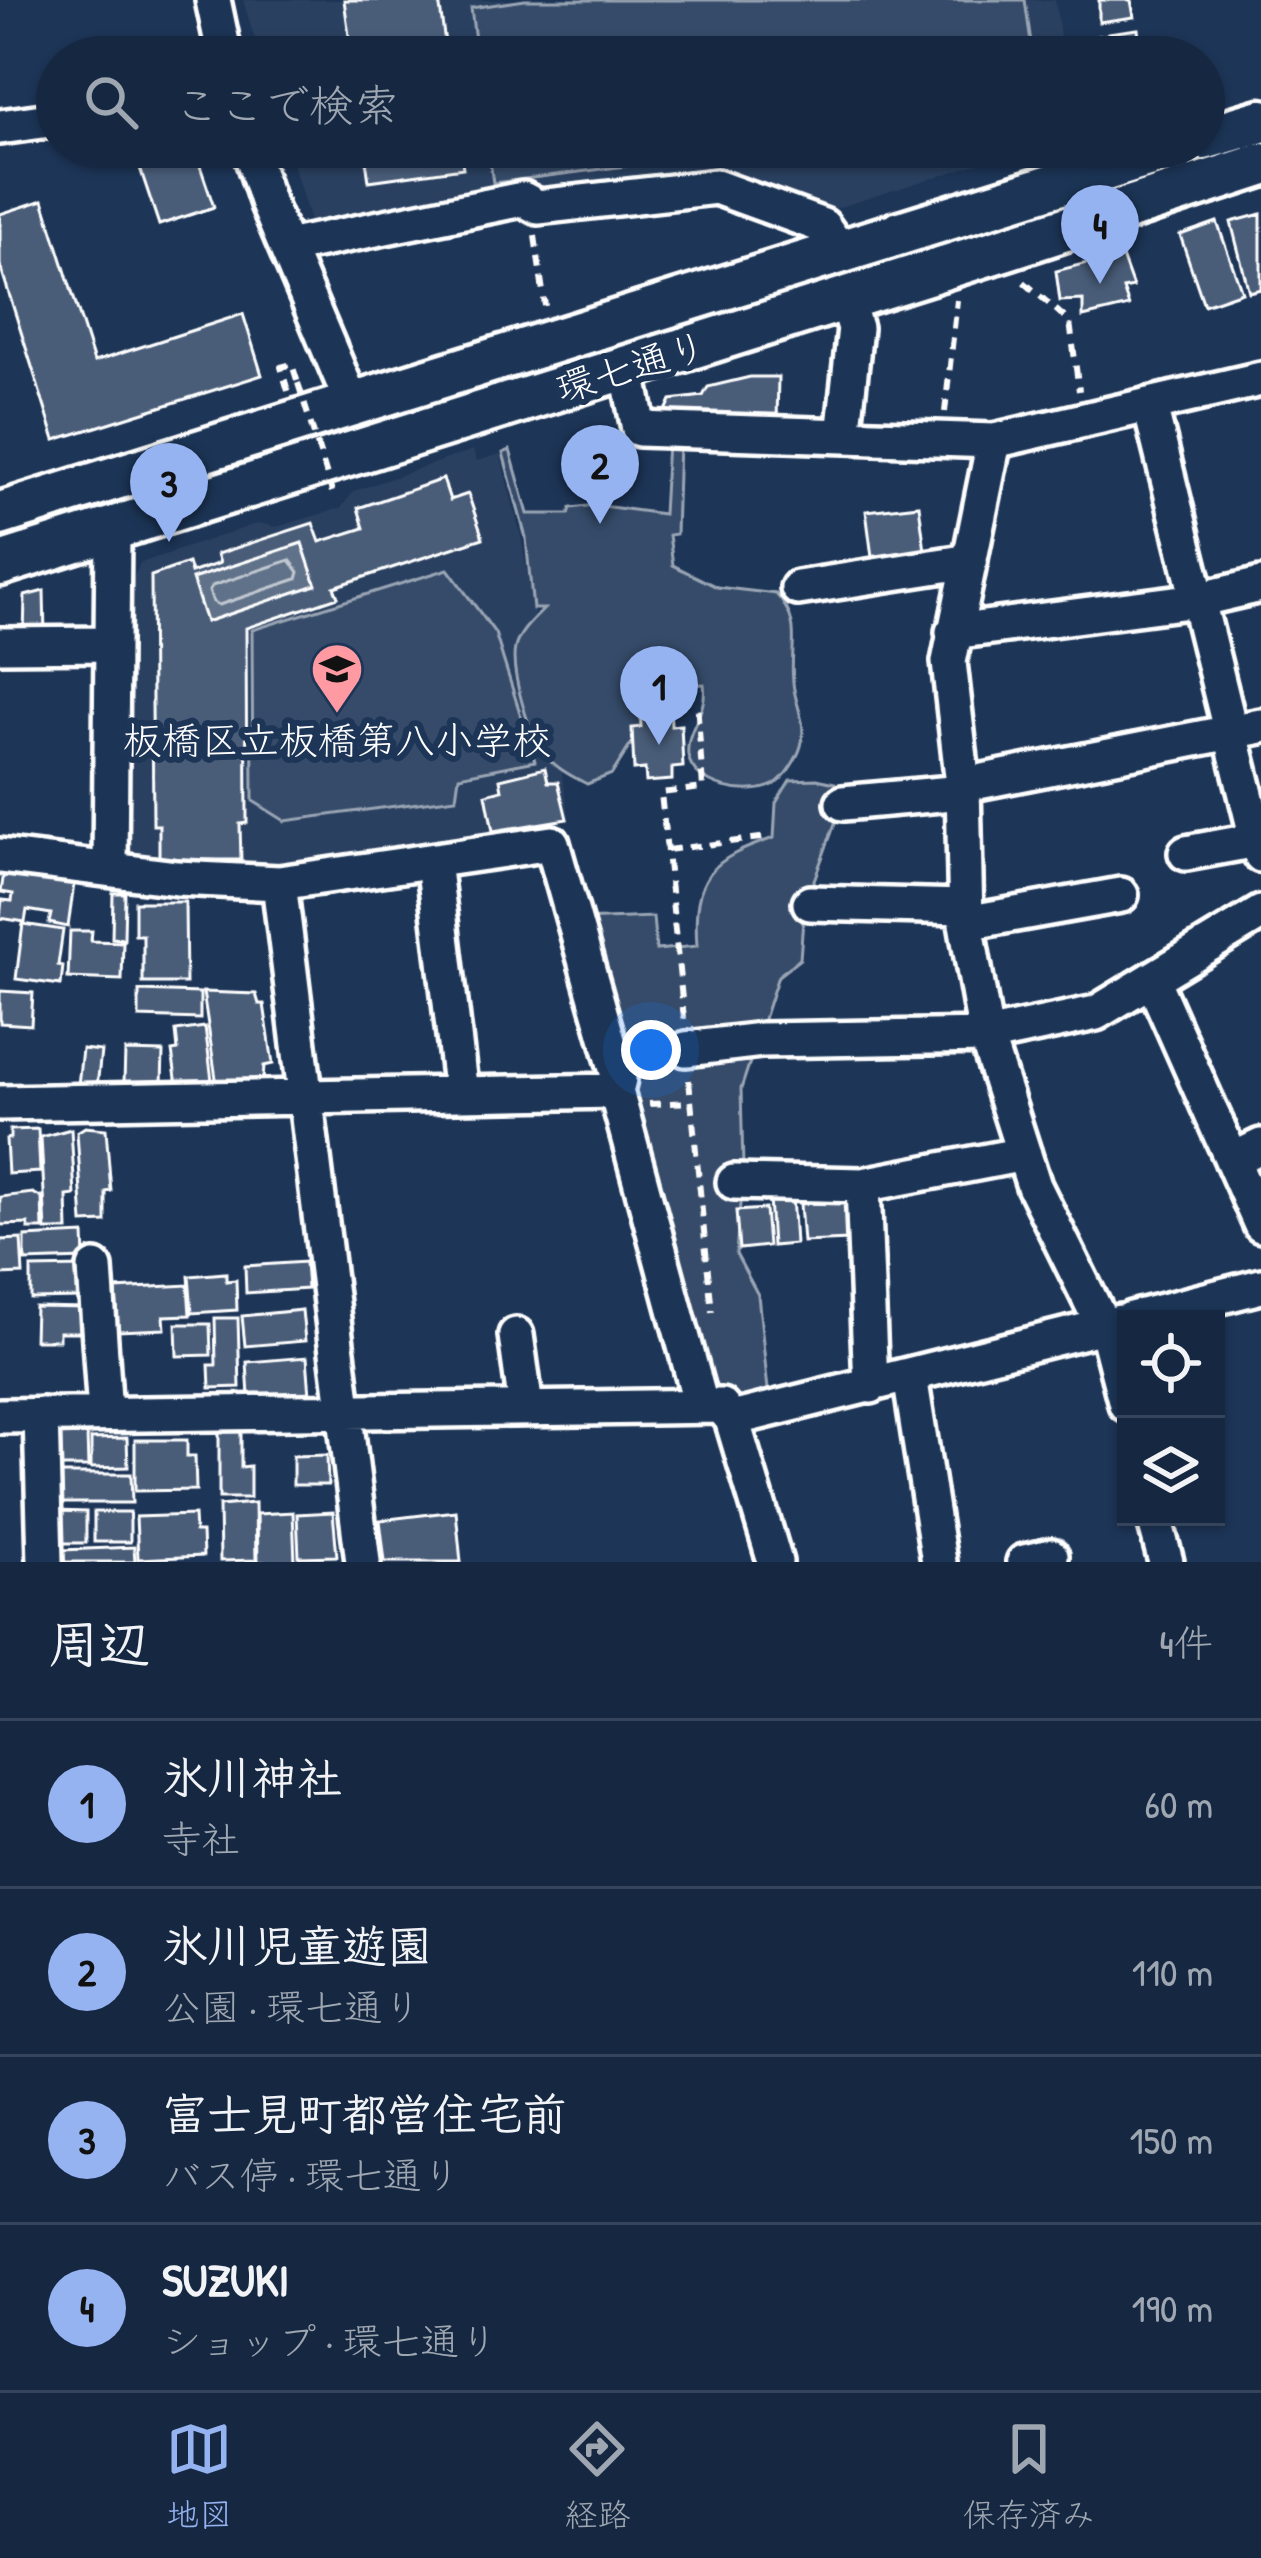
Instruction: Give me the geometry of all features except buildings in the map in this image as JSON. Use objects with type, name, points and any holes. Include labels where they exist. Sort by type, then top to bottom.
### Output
[{"type":"main road","points":[[1225,132],[1261,121]]},
{"type":"main road","name":"環七通り","points":[[0,564],[1261,165]]},
{"type":"main road","name":"環七通り","points":[[0,514],[1108,168]]},
{"type":"street","points":[[213,0],[221,36]]},
{"type":"street","points":[[0,127],[36,122]]},
{"type":"street","points":[[257,168],[352,404]]},
{"type":"street","points":[[287,248],[523,199],[538,207],[716,187],[823,226],[841,250]]},
{"type":"street","points":[[843,436],[855,328],[846,299]]},
{"type":"street","points":[[627,367],[639,429],[994,441],[1261,379]]},
{"type":"street","points":[[1150,406],[1197,600],[1245,729],[1259,848],[1186,853]]},
{"type":"street","points":[[994,441],[950,662],[963,788],[966,915],[986,1036],[1034,1186],[1117,1317]]},
{"type":"street","points":[[110,869],[113,531]]},
{"type":"street","points":[[798,588],[970,560]]},
{"type":"street","points":[[953,632],[1197,600],[1261,584]]},
{"type":"street","points":[[0,645],[112,644]]},
{"type":"street","points":[[843,803],[963,788],[1245,729]]},
{"type":"street","points":[[0,856],[177,878],[279,883],[553,843],[619,1079],[616,1091],[700,1405]]},
{"type":"street","points":[[433,861],[461,1094]]},
{"type":"street","points":[[279,883],[363,1562]]},
{"type":"street","points":[[810,903],[966,915],[1121,895]]},
{"type":"street","points":[[686,1049],[762,1040],[986,1036],[1096,1013],[1261,913]]},
{"type":"street","points":[[1152,980],[1246,1153],[1261,1225]]},
{"type":"street","points":[[0,1103],[616,1091]]},
{"type":"street","points":[[734,1182],[863,1185],[1024,1154]]},
{"type":"street","points":[[863,1185],[871,1386]]},
{"type":"street","points":[[94,1268],[105,1414]]},
{"type":"street","points":[[1167,1310],[1261,1286]]},
{"type":"street","points":[[732,1419],[1117,1323]]},
{"type":"street","points":[[516,1336],[526,1408]]},
{"type":"street","points":[[910,1376],[939,1562]]},
{"type":"street","points":[[0,1416],[721,1406],[732,1419],[775,1562]]},
{"type":"street","points":[[41,1414],[45,1562]]},
{"type":"street","points":[[1156,1526],[1166,1562]]},
{"type":"path","points":[[531,203],[550,341]]},
{"type":"path","points":[[1007,248],[1017,276],[1070,322],[1083,418]]},
{"type":"path","points":[[942,440],[958,295],[951,266]]},
{"type":"path","points":[[286,386],[280,367],[292,364],[332,493]]},
{"type":"path","points":[[667,850],[768,837]]},
{"type":"shaded area","points":[[243,0],[1055,0],[1060,36],[254,36]]},
{"type":"shaded area","points":[[525,0],[1025,0],[1030,36],[474,36],[471,8]]},
{"type":"shaded area","points":[[294,168],[964,168],[824,212],[720,175],[311,225]]},
{"type":"shaded area","points":[[491,168],[610,168],[493,183]]},
{"type":"shaded area","points":[[667,442],[679,442],[676,534],[669,535],[673,565],[717,587],[776,594],[793,626],[793,682],[803,737],[787,772],[764,788],[724,787],[692,766],[688,746],[703,704],[704,684],[647,687],[647,719],[612,774],[587,784],[545,755],[521,700],[515,648],[544,609],[533,609],[526,538],[503,453],[510,450],[528,514],[569,514],[571,508],[595,505],[663,514]]},
{"type":"shaded area","name":"板橋区立板橋第八小学校","points":[[473,450],[477,461],[500,454],[521,537],[570,820],[297,863],[185,866],[136,861],[122,834],[126,595],[140,563],[259,523],[276,527],[341,508],[354,491]]},
{"type":"shaded area","points":[[448,569],[495,633],[535,761],[459,776],[456,798],[285,821],[253,801],[252,630]]},
{"type":"shaded area","points":[[790,780],[835,783],[840,810],[804,907],[800,959],[778,976],[741,1089],[743,1167],[736,1254],[758,1295],[769,1399],[732,1404],[710,1394],[581,920],[653,917],[656,950],[697,946],[698,902],[710,873],[735,854],[774,838],[776,803]]},
{"type":"water","points":[[302,543],[316,585],[206,622],[192,579]]},
{"type":"place","name":"SUZUKI","points":[[1100,284]]},
{"type":"place","name":"氷川児童遊園","points":[[600,524]]},
{"type":"place","name":"富士見町都営住宅前","points":[[169,542]]},
{"type":"place","name":"板橋区立板橋第八小学校","points":[[337,715]]},
{"type":"place","name":"氷川神社","points":[[659,745]]}]
